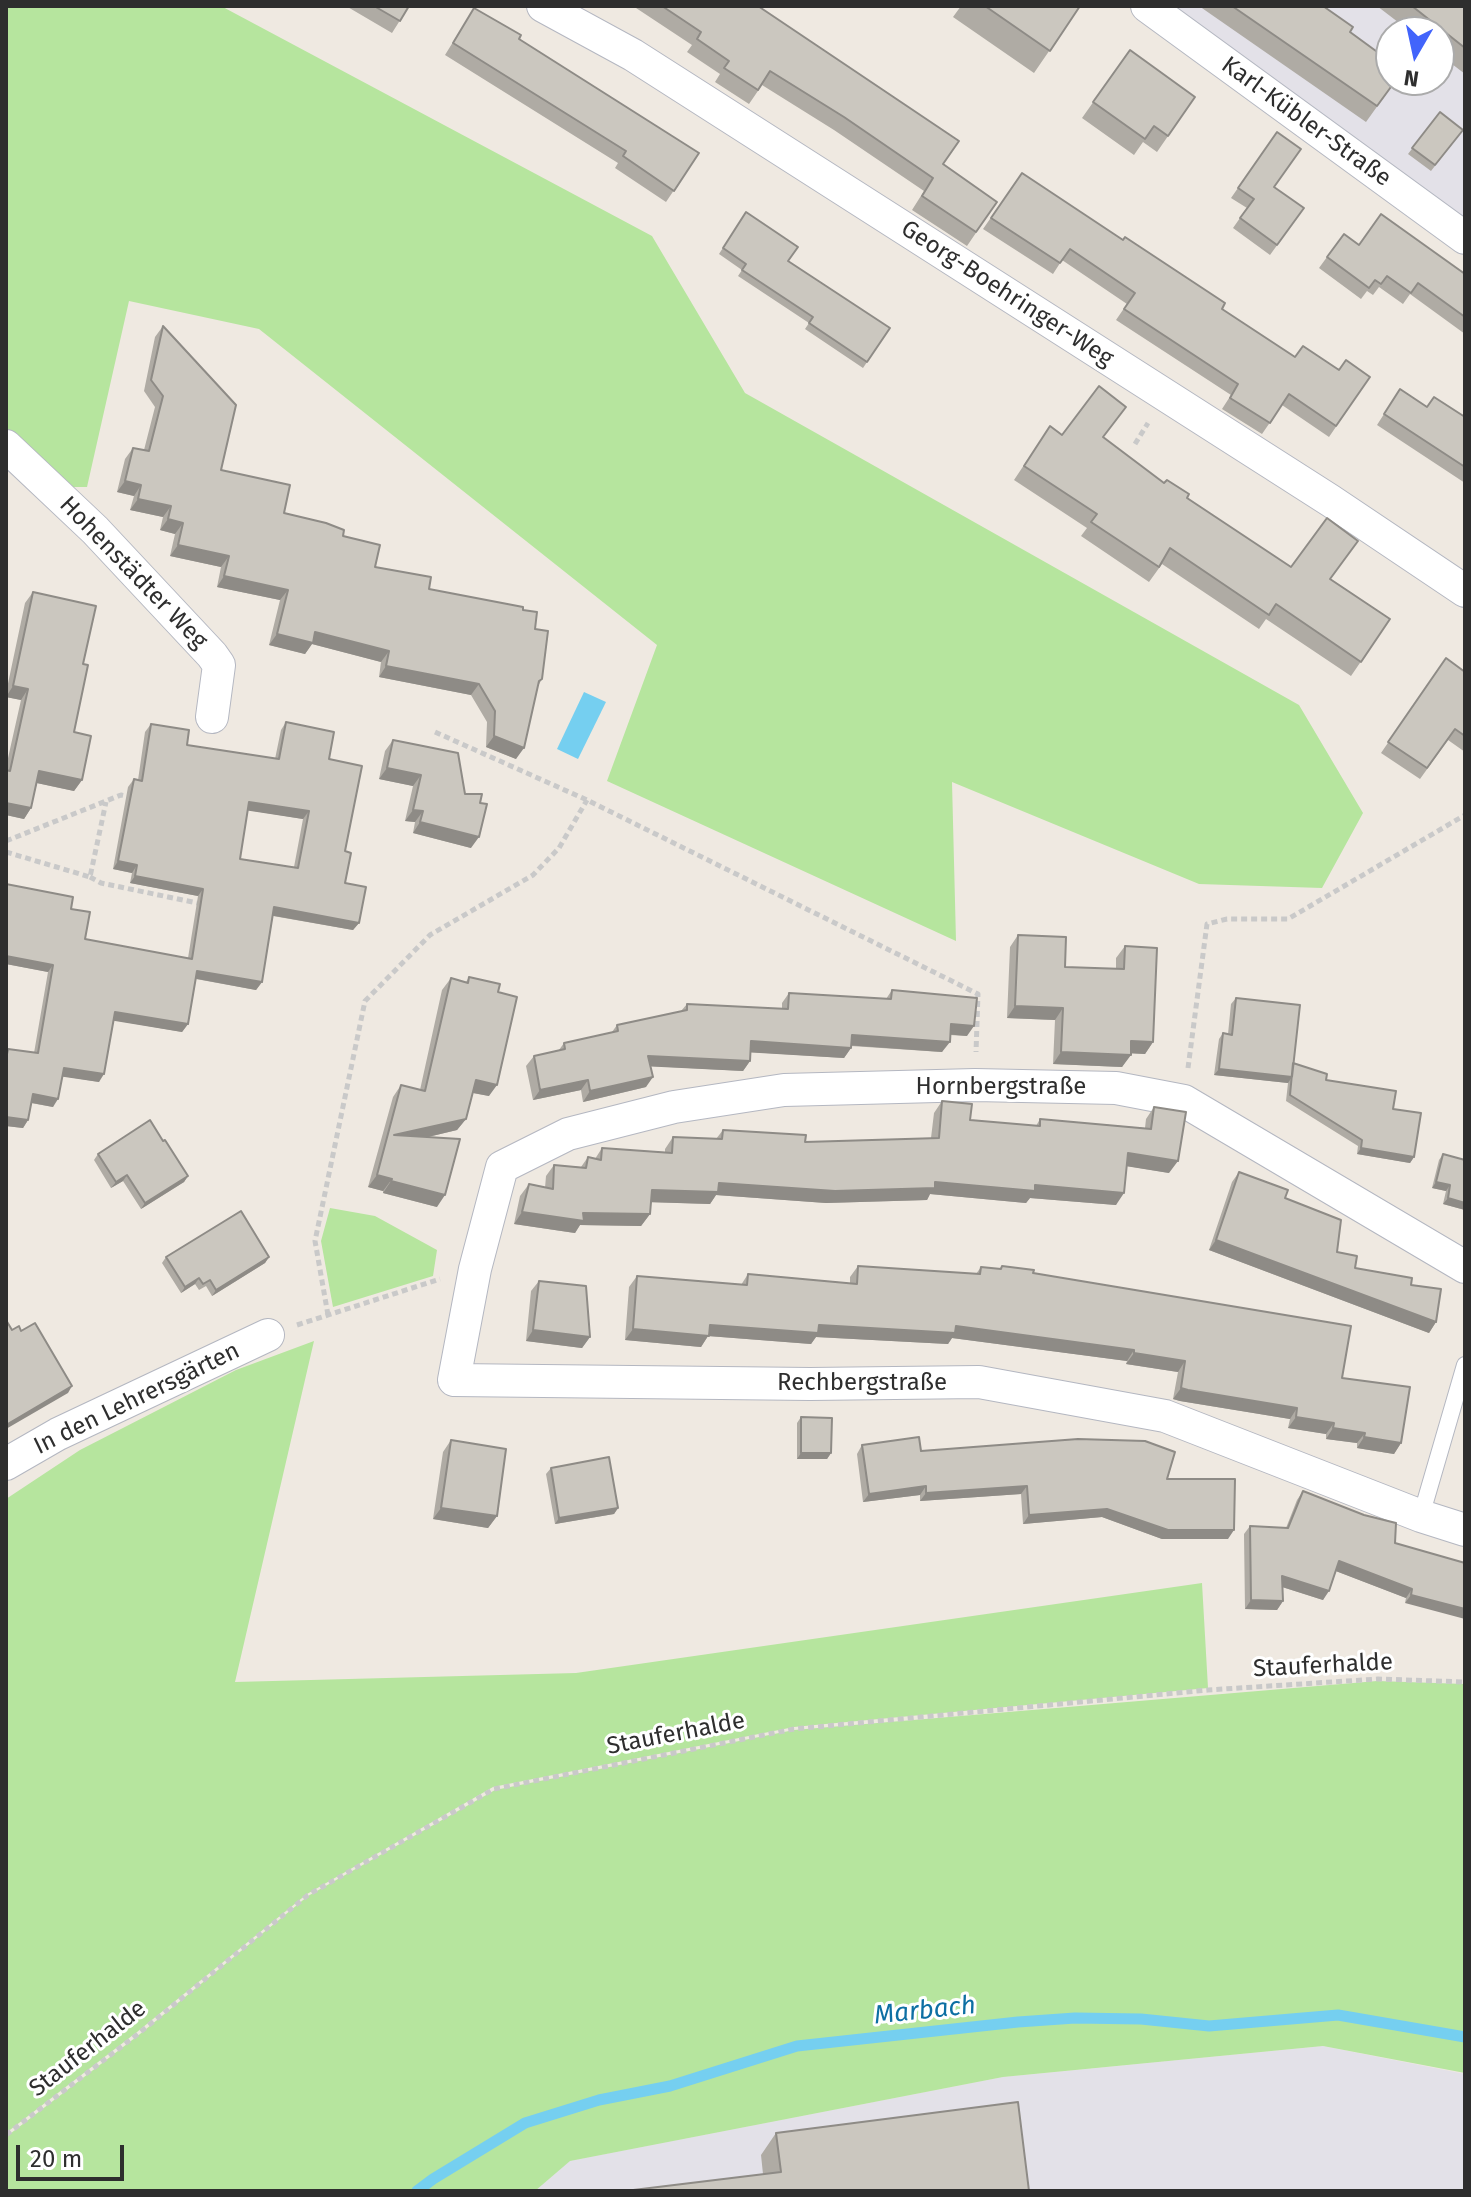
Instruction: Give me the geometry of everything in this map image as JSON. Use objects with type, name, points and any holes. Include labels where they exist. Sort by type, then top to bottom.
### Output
[{"type":"street","name":"Georg-Boehringer-Weg","points":[[543,6],[633,55],[1331,501],[1465,591]]},
{"type":"street","name":"Karl-Kübler-Straße","points":[[1147,6],[1465,238]]},
{"type":"street","name":"Hohenstädter Weg","points":[[6,446],[95,530],[212,655],[219,665],[212,717]]},
{"type":"street","name":"Hornbergstraße","points":[[502,1167],[568,1134],[674,1107],[784,1090],[975,1085],[1116,1088],[1184,1101],[1465,1267]]},
{"type":"street","name":"Rechbergstraße","points":[[502,1167],[475,1269],[454,1380],[810,1384],[979,1382],[1165,1416],[1421,1516],[1465,1530]]},
{"type":"street","name":"In den Lehrersgärten","points":[[6,1464],[58,1434],[268,1335]]},
{"type":"lane","points":[[1421,1516],[1465,1365]]},
{"type":"path","points":[[435,732],[587,800],[978,994],[975,1085]]},
{"type":"path","points":[[6,841],[121,795],[135,798]]},
{"type":"path","points":[[328,1315],[315,1241],[365,1001],[430,935],[533,875],[559,848],[587,800]]},
{"type":"path","points":[[90,877],[107,801]]},
{"type":"path","points":[[1184,1101],[1207,924],[1227,919],[1288,919],[1465,815]]},
{"type":"path","points":[[6,852],[101,883],[214,906]]},
{"type":"path","points":[[268,1335],[475,1269]]},
{"type":"path","name":"Stauferhalde","points":[[6,2135],[138,2034],[308,1895],[494,1789],[794,1729],[1208,1690],[1378,1679],[1465,1682]]},
{"type":"shaded area","points":[[1165,6],[1465,6],[1465,223]]},
{"type":"shaded area","points":[[1323,2046],[1465,2074],[1465,2191],[535,2191],[569,2161],[1003,2077]]},
{"type":"green space","points":[[6,6],[221,6],[652,236],[745,393],[1299,705],[1363,813],[1322,888],[1199,884],[952,782],[956,941],[607,781],[657,645],[259,329],[129,301],[87,487],[66,487],[6,431]]},
{"type":"green space","points":[[330,1208],[375,1216],[437,1250],[433,1276],[333,1307],[321,1241]]},
{"type":"green space","points":[[314,1341],[235,1682],[576,1673],[1202,1583],[1208,1688],[794,1727],[493,1787],[307,1894],[6,2133],[6,1499],[80,1450],[236,1370]]},
{"type":"green space","points":[[1377,1681],[1465,1684],[1465,2073],[1323,2046],[1003,2077],[570,2161],[535,2191],[6,2191],[6,2137],[140,2034],[308,1896],[495,1790],[794,1730]]},
{"type":"water","points":[[584,692],[606,702],[578,759],[557,749]]},
{"type":"building","points":[[374,6],[409,6],[400,21]]},
{"type":"building","points":[[662,6],[758,6],[959,141],[943,164],[997,202],[976,232],[922,196],[933,178],[770,71],[758,90],[724,68],[729,61],[697,39],[701,32]]},
{"type":"building","points":[[985,6],[1080,6],[1050,51]]},
{"type":"building","points":[[1232,6],[1323,6],[1353,27],[1350,32],[1375,50],[1375,96],[1384,96],[1377,106]]},
{"type":"building","points":[[1412,6],[1465,6],[1465,48],[1455,40],[1455,16],[1425,16]]},
{"type":"building","points":[[474,8],[521,35],[519,39],[699,153],[674,191],[623,156],[626,151],[453,43]]},
{"type":"building","points":[[1130,50],[1195,97],[1168,136],[1154,126],[1145,139],[1093,102]]},
{"type":"building","points":[[1440,112],[1463,130],[1435,165],[1412,148]]},
{"type":"building","points":[[1277,132],[1301,149],[1274,187],[1304,208],[1277,245],[1240,218],[1254,199],[1238,188]]},
{"type":"building","points":[[1022,173],[1225,303],[1222,309],[1295,357],[1303,346],[1339,370],[1346,360],[1370,377],[1336,426],[1289,394],[1270,423],[1230,398],[1238,384],[1124,309],[1135,293],[1070,249],[1060,263],[991,218]]},
{"type":"building","points":[[746,212],[798,247],[788,261],[890,328],[867,362],[809,323],[813,317],[742,270],[746,264],[723,248]]},
{"type":"building","points":[[1381,214],[1465,274],[1465,317],[1418,283],[1411,293],[1387,276],[1381,284],[1375,280],[1369,288],[1327,257],[1344,234],[1359,245]]},
{"type":"building","points":[[163,326],[236,405],[221,470],[290,485],[284,513],[326,523],[344,530],[343,536],[380,545],[375,567],[431,577],[429,589],[537,612],[535,629],[548,631],[542,679],[524,748],[494,736],[495,711],[479,684],[386,666],[389,651],[315,632],[313,643],[277,634],[288,590],[224,576],[229,556],[178,545],[183,523],[168,519],[171,506],[138,499],[141,485],[125,481],[133,448],[149,451],[163,396],[151,380]]},
{"type":"building","points":[[1099,386],[1126,407],[1103,437],[1164,483],[1167,480],[1189,494],[1187,498],[1291,567],[1327,518],[1358,541],[1330,579],[1390,619],[1361,662],[1276,604],[1269,615],[1170,548],[1159,567],[1091,522],[1097,514],[1024,466],[1050,426],[1062,435]]},
{"type":"building","points":[[1400,389],[1427,407],[1434,397],[1465,417],[1465,467],[1384,414]]},
{"type":"building","points":[[33,592],[96,606],[83,664],[88,665],[74,732],[91,736],[82,780],[39,771],[31,808],[6,803],[6,770],[10,771],[28,689],[13,686]]},
{"type":"building","points":[[1446,658],[1465,672],[1465,736],[1455,729],[1427,768],[1388,742]]},
{"type":"building","points":[[286,722],[334,732],[329,759],[362,766],[345,851],[351,853],[345,883],[366,887],[359,923],[274,907],[262,982],[197,971],[188,1024],[115,1012],[104,1074],[64,1068],[58,1099],[33,1094],[28,1120],[6,1117],[6,1054],[8,1049],[38,1053],[53,965],[6,956],[6,884],[73,897],[71,909],[90,912],[85,939],[192,959],[203,889],[135,876],[137,865],[118,861],[134,779],[142,781],[151,724],[189,730],[187,745],[279,759]],"holes":[[[249,802],[309,811],[298,868],[240,859]]]},
{"type":"building","points":[[393,740],[458,753],[465,794],[482,794],[480,803],[487,804],[479,837],[420,822],[423,811],[413,810],[421,775],[387,768]]},
{"type":"building","points":[[1018,935],[1066,937],[1065,967],[1124,969],[1125,946],[1157,948],[1153,1042],[1131,1041],[1131,1055],[1061,1052],[1063,1008],[1015,1006]]},
{"type":"building","points":[[469,977],[500,984],[498,992],[517,997],[497,1085],[476,1080],[466,1119],[394,1135],[460,1139],[445,1195],[377,1175],[401,1085],[425,1091],[451,978],[468,983]]},
{"type":"building","points":[[892,990],[977,998],[974,1026],[951,1024],[950,1042],[852,1035],[851,1048],[751,1041],[750,1061],[648,1056],[653,1077],[590,1091],[588,1080],[540,1090],[534,1056],[565,1049],[564,1043],[618,1031],[617,1025],[687,1010],[687,1004],[788,1009],[789,993],[891,999]]},
{"type":"building","points":[[1236,998],[1300,1005],[1292,1077],[1219,1069],[1223,1033],[1232,1035]]},
{"type":"building","points":[[1293,1063],[1327,1074],[1326,1080],[1396,1091],[1393,1109],[1421,1113],[1414,1157],[1361,1148],[1362,1140],[1290,1095]]},
{"type":"building","points":[[942,1101],[972,1104],[970,1120],[1040,1126],[1040,1119],[1151,1129],[1154,1107],[1186,1112],[1178,1161],[1128,1153],[1124,1193],[1035,1185],[1035,1191],[935,1182],[935,1188],[835,1191],[719,1183],[718,1192],[652,1190],[650,1214],[583,1213],[584,1221],[522,1212],[529,1184],[553,1189],[554,1165],[586,1168],[588,1157],[601,1160],[602,1148],[672,1153],[673,1137],[722,1139],[723,1130],[806,1135],[805,1142],[939,1138]]},
{"type":"building","points":[[150,1120],[188,1176],[145,1203],[127,1175],[116,1182],[98,1154]]},
{"type":"building","points":[[1443,1154],[1465,1160],[1465,1203],[1448,1198],[1450,1185],[1436,1182]]},
{"type":"building","points":[[1239,1172],[1288,1190],[1285,1198],[1341,1220],[1337,1252],[1357,1256],[1355,1268],[1412,1278],[1411,1285],[1441,1289],[1436,1322],[1216,1240]]},
{"type":"building","points":[[241,1211],[269,1257],[216,1290],[210,1280],[203,1284],[199,1278],[185,1287],[166,1257]]},
{"type":"building","points":[[858,1266],[980,1274],[981,1267],[1001,1269],[1002,1266],[1351,1326],[1342,1378],[1410,1387],[1401,1443],[1333,1428],[1334,1423],[1296,1417],[1297,1408],[1181,1388],[1185,1361],[1134,1353],[1134,1350],[956,1326],[955,1333],[819,1325],[818,1333],[710,1325],[709,1336],[633,1329],[637,1276],[747,1285],[748,1274],[857,1284]]},
{"type":"building","points":[[539,1281],[586,1286],[590,1337],[533,1330]]},
{"type":"building","points":[[6,1320],[12,1330],[19,1326],[21,1331],[35,1323],[72,1386],[6,1425]]},
{"type":"building","points":[[801,1417],[832,1418],[831,1453],[801,1453]]},
{"type":"building","points":[[919,1437],[921,1451],[1078,1439],[1145,1441],[1175,1452],[1167,1479],[1235,1479],[1234,1530],[1168,1530],[1107,1509],[1029,1515],[1027,1486],[926,1493],[926,1486],[869,1494],[862,1445]]},
{"type":"building","points":[[451,1440],[506,1449],[497,1516],[441,1508]]},
{"type":"building","points":[[609,1457],[618,1508],[559,1518],[551,1468]]},
{"type":"building","points":[[1303,1491],[1364,1515],[1396,1523],[1395,1543],[1465,1563],[1465,1609],[1411,1595],[1412,1589],[1339,1561],[1329,1591],[1282,1576],[1283,1601],[1251,1600],[1250,1526],[1288,1528]]},
{"type":"building","points":[[1018,2102],[1029,2191],[625,2191],[781,2172],[776,2133]]},
{"type":"waterway","name":"Marbach","points":[[417,2191],[525,2123],[599,2100],[670,2086],[797,2046],[1075,2018],[1141,2019],[1209,2026],[1338,2015],[1465,2037]]}]
